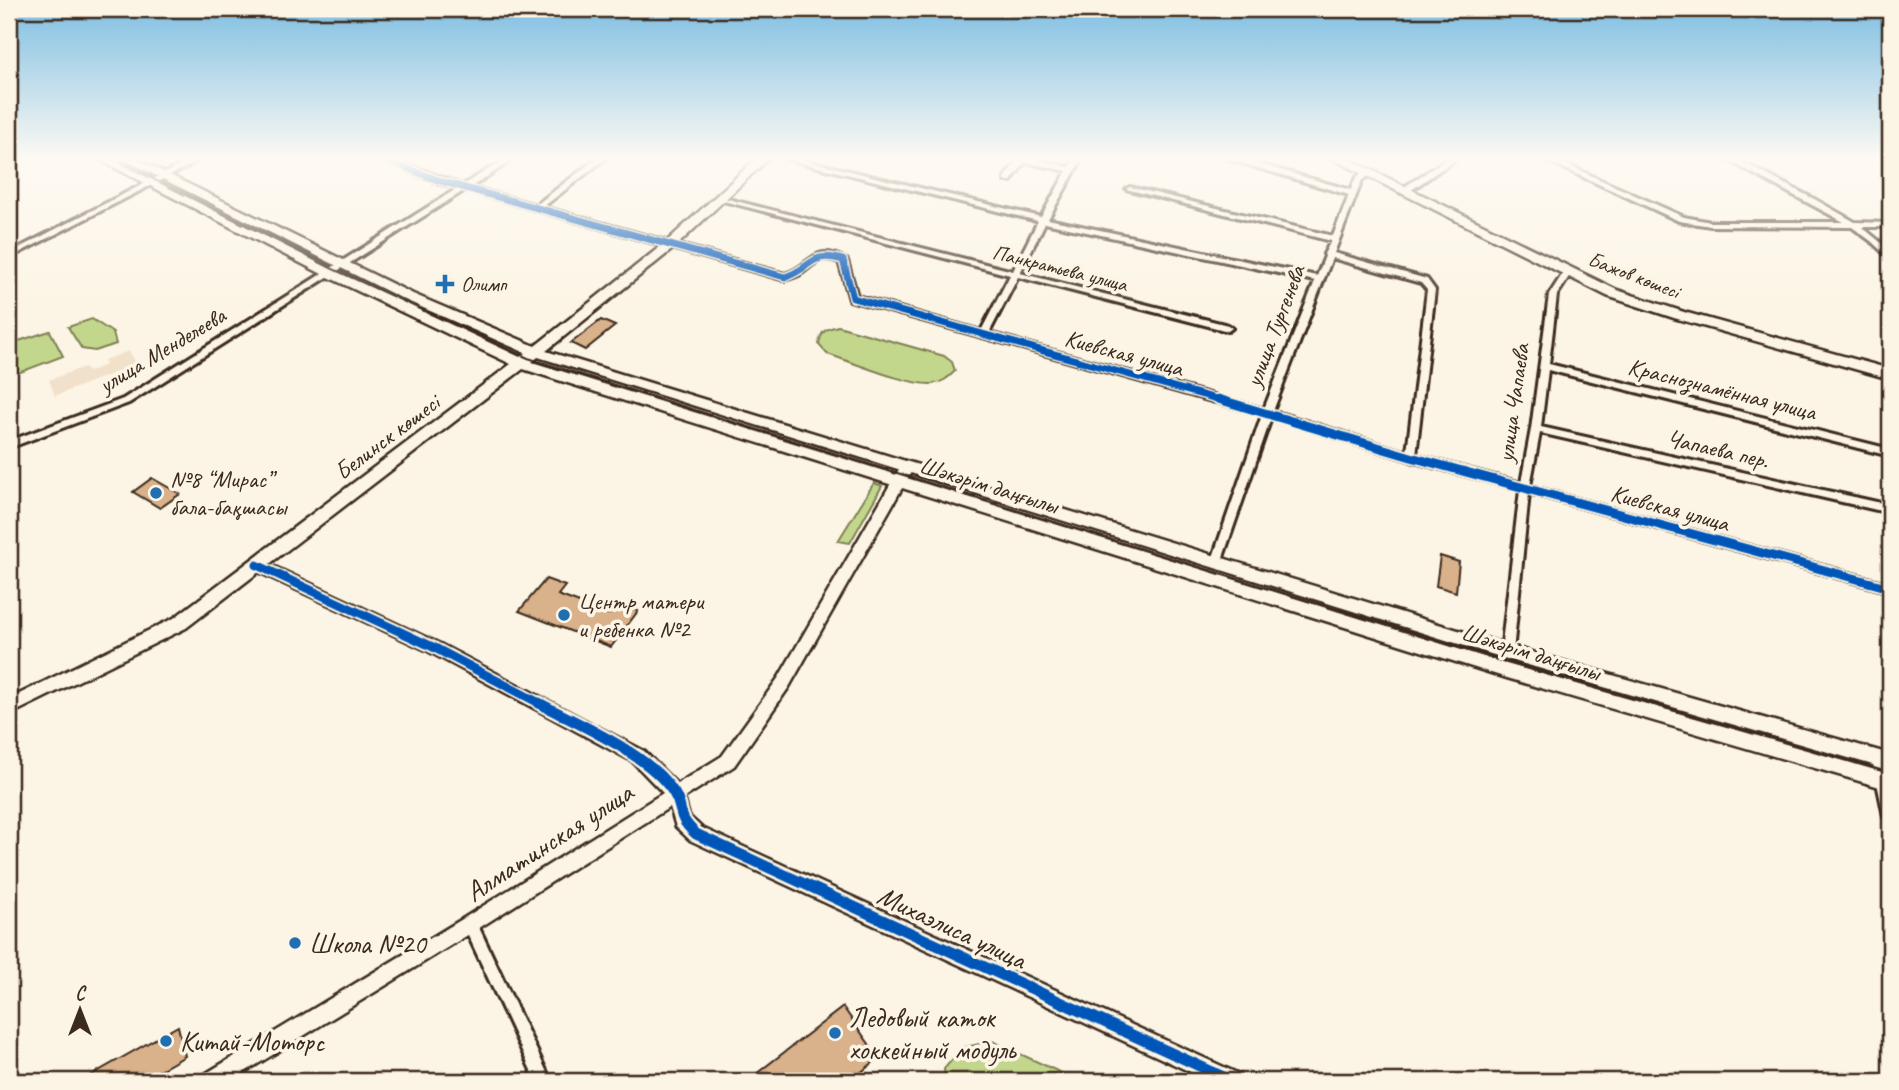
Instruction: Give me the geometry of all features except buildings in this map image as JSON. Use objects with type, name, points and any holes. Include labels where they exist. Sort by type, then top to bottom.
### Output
[{"type":"main road","name":"Шәкәрім даңғылы","points":[[204,210],[520,363],[1507,671],[1885,771]]},
{"type":"main road","name":"Шәкәрім даңғылы","points":[[231,210],[341,264],[536,352],[1885,771]]},
{"type":"main road","name":"Белинск көшесі","points":[[9,707],[180,623],[536,352],[670,245],[708,210]]},
{"type":"main road","name":"Бажов көшесі","points":[[1442,210],[1612,293],[1890,374]]},
{"type":"main road","name":"улица Тургенева","points":[[1210,580],[1216,563]]},
{"type":"main road","name":"улица Чапаева","points":[[1507,652],[1507,671]]},
{"type":"street","points":[[9,256],[99,210]]},
{"type":"street","name":"улица Менделеева","points":[[9,445],[126,401],[427,210]]},
{"type":"street","name":"Киевская улица","points":[[548,210],[785,277],[794,276],[811,258],[820,254],[831,255],[843,260],[853,298],[1411,457],[1890,588]]},
{"type":"street","name":"Панкратьева улица","points":[[762,210],[1228,328]]},
{"type":"street","points":[[1001,210],[1319,279]]},
{"type":"street","points":[[984,334],[1049,210]]},
{"type":"street","points":[[1215,210],[1334,239]]},
{"type":"street","name":"улица Тургенева","points":[[1216,563],[1267,414],[1345,210]]},
{"type":"street","points":[[1662,210],[1682,219],[1711,224],[1890,225]]},
{"type":"street","points":[[1825,210],[1879,242],[1890,254]]},
{"type":"street","points":[[1328,254],[1424,281],[1431,290],[1411,457]]},
{"type":"street","name":"улица Чапаева","points":[[1507,652],[1525,488],[1536,429],[1553,295],[1568,272]]},
{"type":"street","name":"Краснознамённая улица","points":[[1543,366],[1890,453]]},
{"type":"street","name":"Чапаева пер.","points":[[1536,429],[1890,509]]},
{"type":"street","name":"Алматинская улица","points":[[212,1081],[470,924],[728,761],[748,737],[784,682],[907,467]]},
{"type":"street","points":[[257,565],[433,647],[638,756],[674,793]]},
{"type":"street","points":[[1885,771],[1890,816]]},
{"type":"street","name":"Михаэлиса улица","points":[[674,793],[682,821],[696,834],[1232,1081]]},
{"type":"street","points":[[470,924],[544,1081]]},
{"type":"shaded area","points":[[129,351],[137,364],[55,396],[49,380],[84,367],[88,372],[105,365],[104,360]]},
{"type":"green space","points":[[92,319],[113,333],[116,344],[95,351],[82,349],[68,327]]},
{"type":"green space","points":[[838,326],[944,356],[952,362],[955,371],[939,383],[921,383],[894,377],[827,354],[819,345],[822,334]]},
{"type":"green space","points":[[50,331],[63,356],[18,373],[9,353],[9,344]]},
{"type":"green space","points":[[874,483],[882,486],[850,543],[838,541]]},
{"type":"green space","points":[[992,1041],[1079,1081],[945,1081],[944,1069],[962,1048]]},
{"type":"tram line","points":[[215,210],[333,269],[528,358],[1507,663],[1654,705]]},
{"type":"tram line","points":[[1648,703],[1890,773]]},
{"type":"cycle path","points":[[544,210],[785,277],[801,271],[815,258],[831,256],[843,260],[853,298],[1247,407],[1411,457],[1890,588]]},
{"type":"cycle path","points":[[257,565],[433,647],[638,756],[674,793],[682,821],[696,834],[1232,1081]]},
{"type":"place","name":"Олимп","points":[[445,284]]},
{"type":"place","name":"№8 “Мирас” бала-бақшасы","points":[[156,493]]},
{"type":"place","name":"Центр матери и ребенка №2","points":[[564,615]]},
{"type":"place","name":"Школа №20","points":[[295,943]]},
{"type":"place","name":"Ледовый каток хоккейный модуль","points":[[835,1033]]},
{"type":"place","name":"Китай-Моторс","points":[[166,1041]]}]
